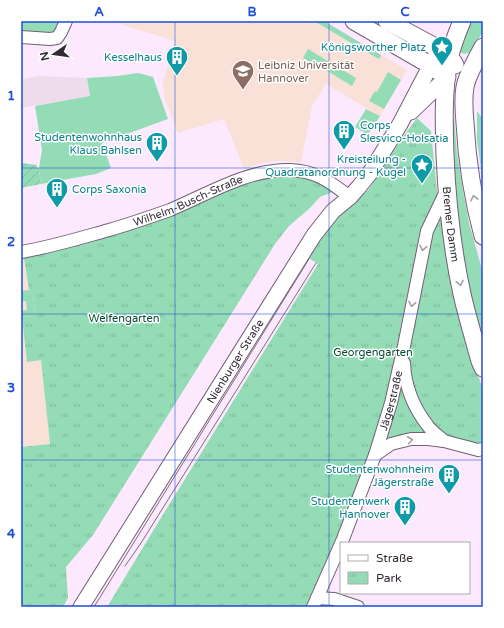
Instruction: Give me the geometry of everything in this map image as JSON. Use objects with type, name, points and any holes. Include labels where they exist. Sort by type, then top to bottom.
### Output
[{"type":"main road","points":[[354,21],[430,65],[448,63],[481,52]]},
{"type":"main road","points":[[387,21],[448,63],[465,86]]},
{"type":"main road","points":[[448,63],[454,21]]},
{"type":"main road","points":[[448,63],[462,21]]},
{"type":"main road","points":[[481,52],[465,86],[464,107],[466,144],[472,189],[483,236]]},
{"type":"main road","name":"Bremer Damm","points":[[448,63],[444,94],[447,189],[454,248],[462,294],[483,368]]},
{"type":"street","points":[[21,37],[57,38],[66,21]]},
{"type":"street","name":"Nienburger Straße","points":[[400,124],[448,63]]},
{"type":"street","name":"Nienburger Straße","points":[[81,607],[314,234],[333,211],[358,188],[370,173],[400,124],[430,65]]},
{"type":"street","name":"Wilhelm-Busch-Straße","points":[[21,252],[83,238],[130,224],[237,181],[262,173],[291,170],[311,173],[324,178],[350,196]]},
{"type":"street","name":"Jägerstraße","points":[[342,542],[375,455],[391,403],[427,231],[447,189]]},
{"type":"street","points":[[404,346],[407,386],[415,406],[428,426],[444,441]]},
{"type":"street","points":[[375,455],[391,444],[410,439],[444,441],[478,450],[483,449]]},
{"type":"street","name":"Jägerstraße","points":[[315,603],[340,546]]},
{"type":"street","points":[[315,603],[334,599],[358,607]]},
{"type":"shaded area","name":"Leibniz Universität Hannover","points":[[111,21],[324,21],[407,70],[380,116],[326,84],[312,106],[301,162],[273,161],[244,169],[224,119],[178,133],[165,100],[162,85],[175,41]]},
{"type":"shaded area","points":[[39,76],[87,78],[90,96],[21,108],[21,79]]},
{"type":"shaded area","points":[[21,252],[23,252],[29,290],[33,293],[27,361],[41,360],[50,444],[21,447]]},
{"type":"green space","points":[[21,21],[66,21],[61,32],[21,37]]},
{"type":"green space","points":[[314,21],[324,21],[381,55],[379,59],[370,54]]},
{"type":"green space","points":[[469,21],[483,21],[483,31],[475,46],[469,53],[466,54],[460,52],[458,47]]},
{"type":"green space","points":[[308,49],[356,78],[352,86],[311,61],[310,62],[303,58]]},
{"type":"green space","points":[[388,72],[401,80],[384,109],[369,101],[375,91],[377,92]]},
{"type":"green space","points":[[138,73],[153,77],[168,119],[102,143],[111,168],[96,174],[41,184],[39,168],[42,150],[35,106],[90,96],[87,78]]},
{"type":"green space","points":[[366,109],[380,116],[368,135],[355,127]]},
{"type":"green space","points":[[477,111],[483,119],[483,182],[477,140]]},
{"type":"green space","points":[[454,116],[457,153],[463,191],[469,223],[483,273],[483,348],[468,292],[457,226],[449,117]]},
{"type":"green space","name":"Georgengarten","points":[[417,118],[431,131],[437,191],[455,296],[467,342],[483,390],[483,449],[428,439],[375,455],[317,598],[353,607],[107,607],[318,264],[307,257],[328,227],[369,189],[402,138]]},
{"type":"green space","points":[[21,163],[37,165],[37,168],[39,168],[41,184],[21,188]]},
{"type":"green space","name":"Welfengarten","points":[[291,170],[340,189],[320,197],[310,208],[289,226],[275,244],[93,535],[66,567],[68,598],[63,607],[21,607],[21,447],[50,444],[41,360],[27,362],[22,317],[35,316],[33,293],[29,290],[23,252],[201,196]]},
{"type":"green space","points":[[29,290],[33,293],[35,316],[22,317],[21,311],[27,310],[26,301],[21,302],[21,291]]},
{"type":"tram line","points":[[94,607],[309,259]]},
{"type":"tram line","points":[[125,566],[141,543],[316,263]]},
{"type":"place","name":"Königsworther Platz","points":[[442,66]]},
{"type":"place","name":"Kesselhaus","points":[[177,76]]},
{"type":"place","name":"Leibniz Universität Hannover","points":[[243,90]]},
{"type":"place","name":"Corps Slesvico-Holsatia","points":[[344,150]]},
{"type":"place","name":"Studentenwohnhaus Klaus Bahlsen","points":[[157,162]]},
{"type":"place","name":"Kreisteilung - Quadratanordnung - Kugel","points":[[422,184]]},
{"type":"place","name":"Corps Saxonia","points":[[57,208]]},
{"type":"place","name":"Studentenwohnheim Jägerstraße","points":[[449,494]]},
{"type":"place","name":"Studentenwerk Hannover","points":[[405,526]]}]
